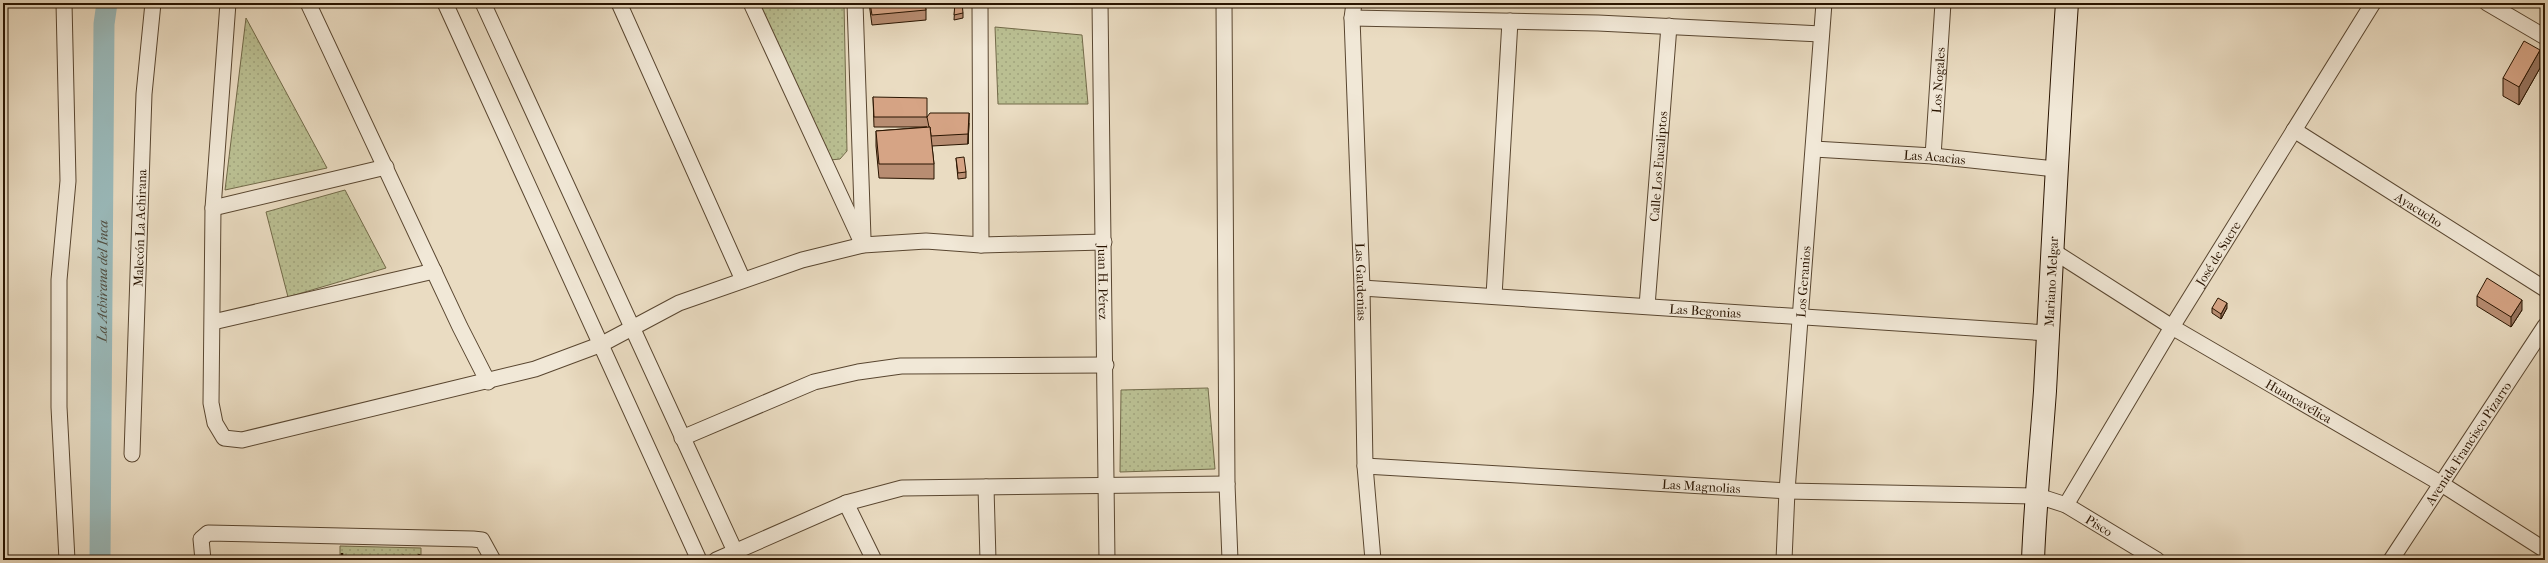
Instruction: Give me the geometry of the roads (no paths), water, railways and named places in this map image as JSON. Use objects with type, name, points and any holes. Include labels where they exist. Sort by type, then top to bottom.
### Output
[{"type":"main road","name":"Mariano Melgar","points":[[2033,560],[2053,251],[2055,169],[2067,3]]},
{"type":"street","points":[[64,3],[68,181],[59,280],[59,407],[67,560]]},
{"type":"street","name":"Malecón La Achirana","points":[[132,454],[144,94],[153,3]]},
{"type":"street","points":[[228,3],[213,208],[211,403],[215,423],[224,438],[242,440],[488,382],[535,369],[602,344],[679,303],[802,260],[863,245],[926,241],[981,245],[1104,242]]},
{"type":"street","points":[[308,3],[488,382]]},
{"type":"street","points":[[445,3],[602,344],[699,560]]},
{"type":"street","points":[[483,3],[737,556]]},
{"type":"street","points":[[619,3],[743,280]]},
{"type":"street","points":[[751,3],[863,245]]},
{"type":"street","points":[[855,3],[863,245]]},
{"type":"street","points":[[980,3],[981,245]]},
{"type":"street","name":"Juan H. Pérez","points":[[1100,3],[1106,365],[1107,560]]},
{"type":"street","points":[[1224,3],[1227,484],[1230,560]]},
{"type":"street","name":"Las Gardenias","points":[[1354,3],[1352,18],[1362,288],[1365,466],[1373,560]]},
{"type":"street","name":"Los Geranios","points":[[1784,560],[1787,491],[1824,3]]},
{"type":"street","name":"Los Nogales","points":[[1933,156],[1943,3]]},
{"type":"street","name":"José de Sucre","points":[[2066,505],[2172,327],[2373,3]]},
{"type":"street","points":[[2487,3],[2545,37]]},
{"type":"street","points":[[1352,18],[1669,26],[1821,34]]},
{"type":"street","points":[[1494,296],[1510,21]]},
{"type":"street","name":"Calle Los Eucaliptos","points":[[1647,306],[1669,26]]},
{"type":"street","name":"Ayacucho","points":[[2294,130],[2545,288]]},
{"type":"street","name":"Las Acacias","points":[[1814,149],[1933,156],[2055,169]]},
{"type":"street","points":[[213,208],[386,167]]},
{"type":"street","name":"Huancavélica","points":[[2053,251],[2172,327],[2440,483],[2545,550]]},
{"type":"street","points":[[213,322],[434,271]]},
{"type":"street","name":"Las Begonias","points":[[1362,288],[2048,333]]},
{"type":"street","name":"Avenida Francisco Pizarro","points":[[2391,560],[2440,483],[2545,326]]},
{"type":"street","points":[[682,438],[814,382],[858,372],[901,366],[1106,365]]},
{"type":"street","name":"Las Magnolias","points":[[1365,466],[1787,491],[2038,496]]},
{"type":"street","points":[[716,560],[737,556],[846,503],[902,488],[1227,484]]},
{"type":"street","points":[[986,487],[988,560]]},
{"type":"street","name":"Pisco","points":[[2038,496],[2066,505],[2157,560]]},
{"type":"street","points":[[846,503],[874,560]]},
{"type":"street","points":[[202,560],[201,539],[208,533],[473,538],[482,540],[493,560]]},
{"type":"street","points":[[1230,533],[1238,560]]},
{"type":"waterway","name":"La Achirana del Inca","points":[[100,560],[104,24],[107,3]]}]
